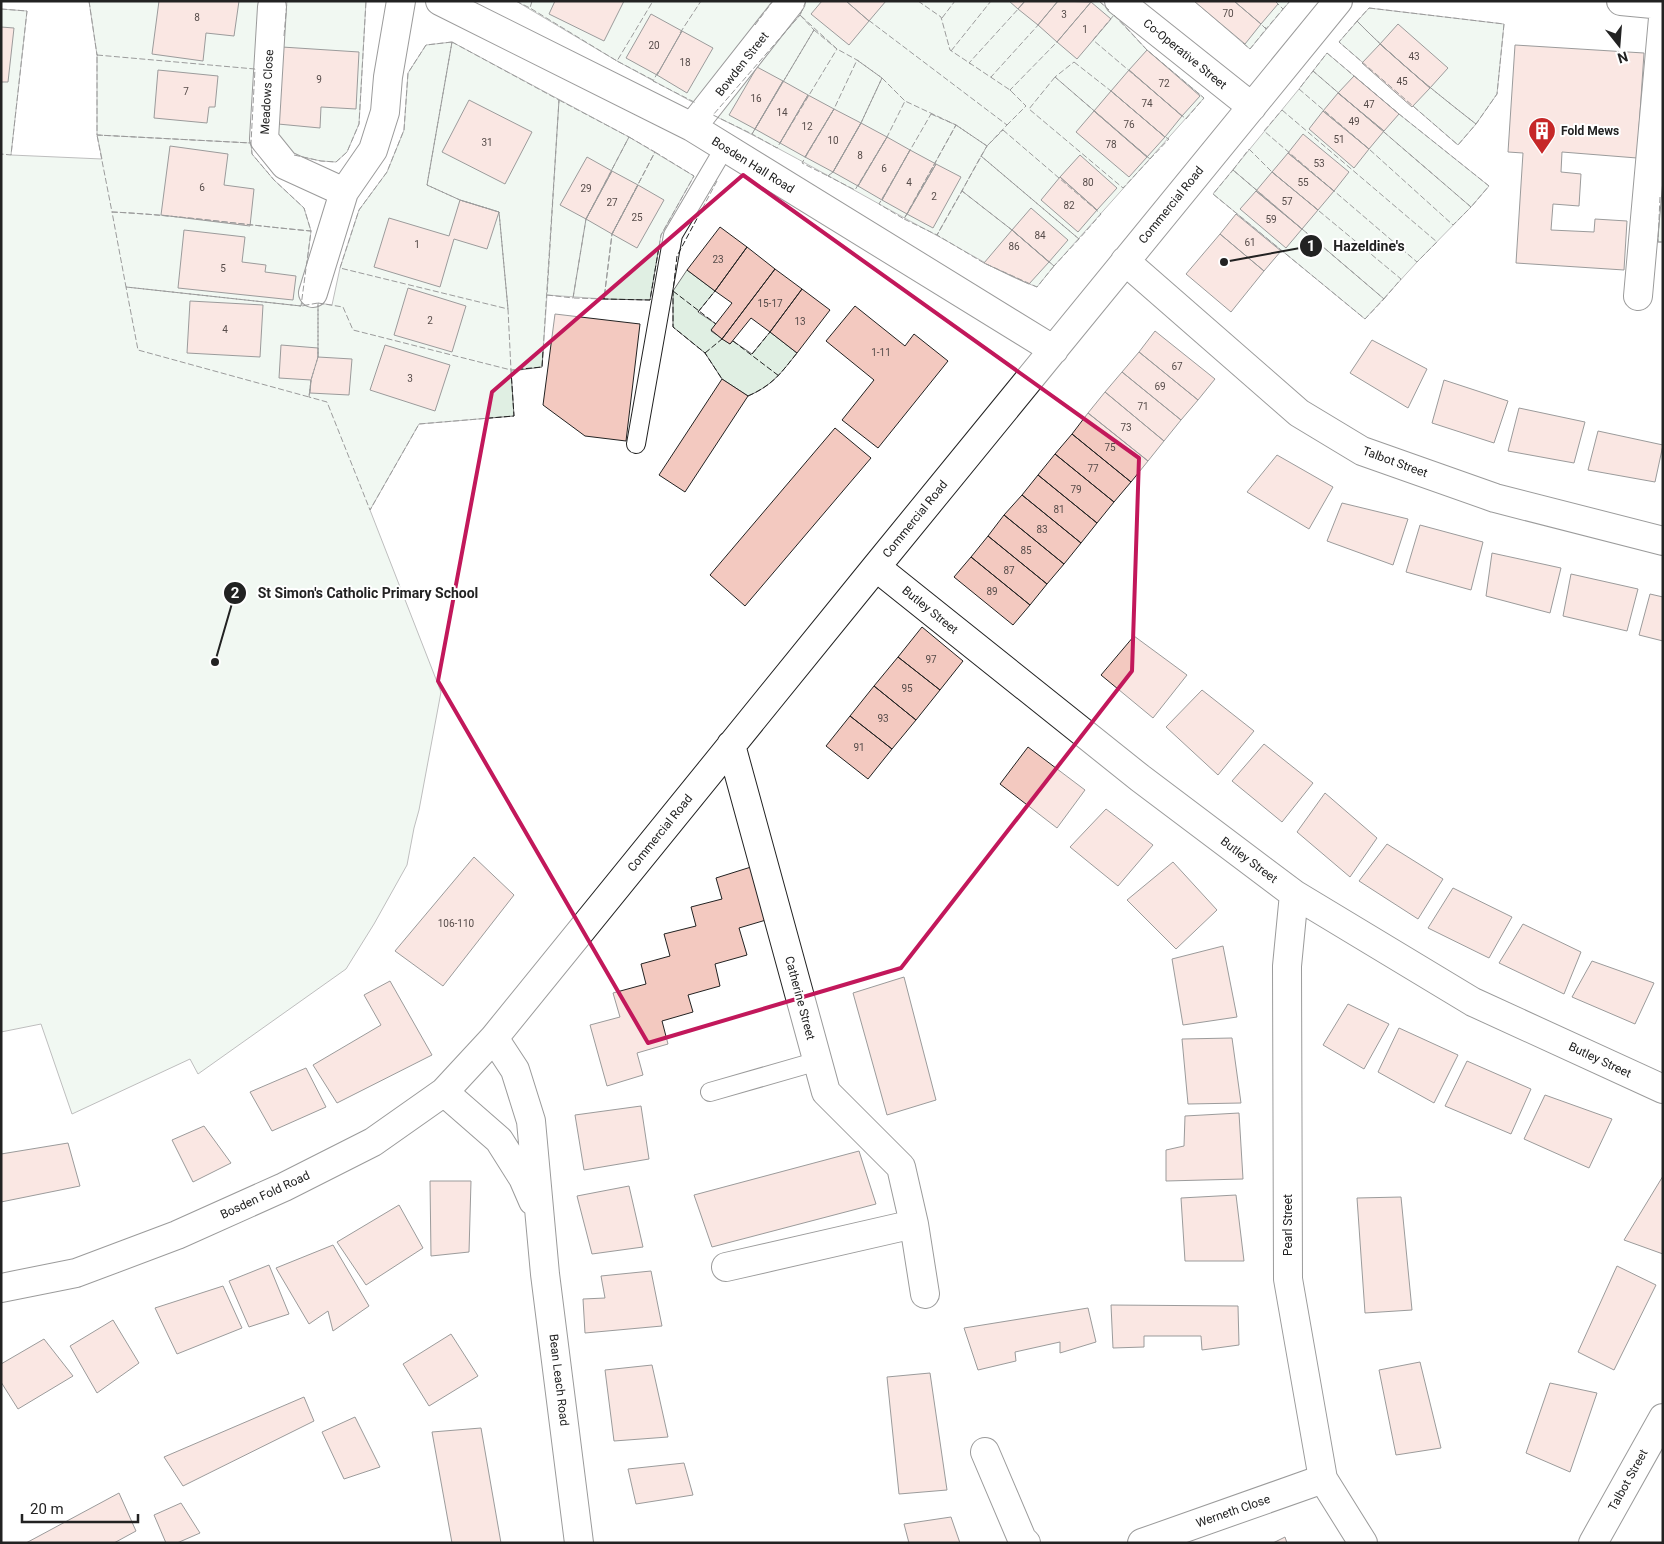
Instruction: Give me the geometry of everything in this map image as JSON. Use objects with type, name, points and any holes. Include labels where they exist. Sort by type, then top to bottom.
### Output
[{"type":"street","points":[[313,293],[344,192],[373,150],[385,112],[388,77],[401,1]]},
{"type":"street","name":"Bosden Hall Road","points":[[440,1],[692,127],[1054,350]]},
{"type":"street","name":"Bowden Street","points":[[692,127],[791,1]]},
{"type":"street","name":"Co-Operative Street","points":[[1119,1],[1252,107]]},
{"type":"street","name":"Commercial Road","points":[[494,1038],[1338,1]]},
{"type":"street","points":[[1621,1],[1663,6]]},
{"type":"street","name":"Meadows Close","points":[[272,7],[264,139],[285,165],[344,192]]},
{"type":"street","points":[[1638,296],[1663,18]]},
{"type":"street","name":"Talbot Street","points":[[1125,261],[1299,413],[1362,451],[1495,498],[1663,541]]},
{"type":"street","name":"Butley Street","points":[[876,567],[1140,778],[1294,894],[1473,1002],[1663,1090]]},
{"type":"street","name":"Catherine Street","points":[[731,745],[826,1092],[901,1167],[914,1224],[925,1294]]},
{"type":"street","name":"Pearl Street","points":[[1294,894],[1288,966],[1288,1279],[1323,1479],[1363,1543]]},
{"type":"street","name":"Bosden Fold Road","points":[[1,1288],[76,1272],[177,1235],[284,1187],[373,1142],[444,1092],[494,1038]]},
{"type":"street","name":"Bean Leach Road","points":[[494,1038],[514,1070],[531,1121],[545,1274],[579,1543]]},
{"type":"street","name":"Bean Leach Road","points":[[444,1092],[499,1140],[523,1178],[540,1216]]},
{"type":"street","points":[[726,1267],[914,1224]]},
{"type":"street","name":"Talbot Street","points":[[1593,1543],[1663,1418]]},
{"type":"street","points":[[985,1452],[1022,1539],[1026,1543]]},
{"type":"street","name":"Werneth Close","points":[[1142,1543],[1323,1479]]},
{"type":"lane","points":[[636,444],[673,235],[725,147]]},
{"type":"lane","points":[[710,1092],[818,1061]]},
{"type":"highlighted area","points":[[743,175],[1139,458],[1132,671],[901,968],[648,1043],[438,681],[492,392]]},
{"type":"green space","points":[[89,1],[261,1],[255,69],[252,154],[274,180],[304,208],[311,231],[302,306],[318,303],[332,305],[340,268],[359,210],[387,172],[404,130],[408,73],[426,45],[452,42],[629,137],[694,176],[661,235],[650,300],[547,295],[542,367],[511,371],[514,416],[419,424],[370,510],[441,692],[407,865],[346,969],[198,1074],[190,1059],[72,1114],[41,1024],[1,1032],[1,9],[27,11],[11,155],[102,159],[97,135],[97,55]]},
{"type":"green space","points":[[287,1],[366,1],[359,124],[347,152],[336,162],[293,155],[274,134]]},
{"type":"green space","points":[[516,1],[773,1],[696,104],[617,61]]},
{"type":"green space","points":[[806,1],[1099,1],[1115,15],[1147,50],[1204,98],[1037,287],[998,270],[713,115],[800,15]]},
{"type":"green space","points":[[1194,1],[1290,1],[1250,49]]},
{"type":"green space","points":[[1369,8],[1504,24],[1497,94],[1476,124],[1458,145],[1339,42]]},
{"type":"green space","points":[[1327,53],[1489,186],[1365,319],[1213,194]]},
{"type":"green space","points":[[1663,153],[1663,242],[1658,242]]},
{"type":"green space","points":[[687,270],[715,291],[698,312],[716,324],[711,331],[730,344],[733,341],[752,354],[770,332],[797,353],[770,383],[757,392],[748,396],[722,379],[705,353],[673,327],[673,291]]},
{"type":"building","points":[[159,1],[239,1],[234,36],[206,33],[203,61],[152,54]]},
{"type":"building","points":[[555,1],[624,1],[604,41],[549,14]]},
{"type":"building","points":[[822,1],[846,1],[869,21],[849,45],[811,14]]},
{"type":"building","points":[[846,1],[886,1],[869,21]]},
{"type":"building","points":[[1009,1],[1025,1],[1018,9]]},
{"type":"building","points":[[1025,1],[1058,1],[1038,25],[1018,9]]},
{"type":"building","points":[[1058,1],[1091,2],[1057,42],[1038,25]]},
{"type":"building","points":[[1194,1],[1234,1],[1261,24],[1245,44]]},
{"type":"building","points":[[1234,1],[1275,1],[1278,4],[1261,24]]},
{"type":"building","points":[[1091,2],[1111,19],[1077,59],[1057,42]]},
{"type":"building","points":[[651,14],[682,31],[657,75],[626,58]]},
{"type":"building","points":[[1398,24],[1448,68],[1430,88],[1380,44]]},
{"type":"building","points":[[1,27],[14,28],[8,82],[1,82]]},
{"type":"building","points":[[682,31],[713,48],[687,93],[657,75]]},
{"type":"building","points":[[1380,44],[1430,88],[1412,107],[1362,63]]},
{"type":"building","name":"Fold Mews","points":[[1515,45],[1644,53],[1637,158],[1562,152],[1561,172],[1581,174],[1579,206],[1553,204],[1551,230],[1594,232],[1595,219],[1627,221],[1624,270],[1516,263],[1523,153],[1508,152]]},
{"type":"building","points":[[282,47],[359,52],[356,109],[321,107],[320,128],[278,124]]},
{"type":"building","points":[[1147,50],[1200,96],[1182,116],[1129,70]]},
{"type":"building","points":[[757,67],[783,81],[755,129],[729,115]]},
{"type":"building","points":[[158,70],[218,76],[215,107],[209,107],[207,123],[154,118]]},
{"type":"building","points":[[1129,70],[1182,116],[1165,137],[1111,91]]},
{"type":"building","points":[[1354,76],[1399,114],[1384,131],[1338,93]]},
{"type":"building","points":[[783,81],[808,95],[780,143],[755,129]]},
{"type":"building","points":[[1111,91],[1165,137],[1147,157],[1094,111]]},
{"type":"building","points":[[1338,93],[1384,131],[1369,149],[1323,111]]},
{"type":"building","points":[[808,95],[834,109],[805,157],[780,143]]},
{"type":"building","points":[[469,100],[532,132],[505,184],[442,152]]},
{"type":"building","points":[[834,109],[861,123],[833,172],[805,157]]},
{"type":"building","points":[[1094,111],[1147,157],[1129,177],[1076,132]]},
{"type":"building","points":[[1323,111],[1369,149],[1354,168],[1309,129]]},
{"type":"building","points":[[861,123],[887,137],[858,186],[833,172]]},
{"type":"building","points":[[1303,134],[1349,172],[1334,191],[1288,153]]},
{"type":"building","points":[[887,137],[910,150],[882,200],[858,186]]},
{"type":"building","points":[[170,146],[228,154],[224,185],[254,189],[250,226],[161,215]]},
{"type":"building","points":[[910,150],[936,164],[907,214],[882,200]]},
{"type":"building","points":[[1288,153],[1334,191],[1318,210],[1272,172]]},
{"type":"building","points":[[1080,155],[1117,188],[1097,210],[1060,177]]},
{"type":"building","points":[[587,157],[612,171],[586,219],[560,205]]},
{"type":"building","points":[[936,164],[961,177],[933,228],[907,214]]},
{"type":"building","points":[[612,171],[638,185],[612,234],[586,219]]},
{"type":"building","points":[[1272,172],[1318,210],[1302,229],[1256,191]]},
{"type":"building","points":[[1060,177],[1097,210],[1078,232],[1041,200]]},
{"type":"building","points":[[638,185],[664,200],[637,248],[612,234]]},
{"type":"building","points":[[1256,191],[1302,229],[1286,248],[1240,209]]},
{"type":"building","points":[[460,200],[499,212],[487,249],[454,239],[440,287],[374,267],[389,218],[449,236]]},
{"type":"building","points":[[1031,208],[1068,240],[1049,262],[1012,230]]},
{"type":"building","points":[[1236,214],[1281,251],[1264,271],[1220,234]]},
{"type":"building","points":[[720,227],[747,247],[715,291],[687,270]]},
{"type":"building","points":[[184,230],[245,237],[242,262],[266,265],[265,272],[296,276],[293,300],[178,288]]},
{"type":"building","points":[[1012,230],[1049,262],[1029,284],[984,263]]},
{"type":"building","points":[[1220,234],[1264,271],[1231,312],[1186,274]]},
{"type":"building","points":[[747,247],[775,269],[722,339],[711,330],[732,303],[715,291]]},
{"type":"building","points":[[775,269],[802,289],[770,332],[751,318],[730,344],[722,339]]},
{"type":"building","points":[[408,288],[466,306],[452,352],[394,335]]},
{"type":"building","points":[[802,289],[830,310],[797,353],[770,332]]},
{"type":"building","points":[[190,301],[263,305],[260,357],[187,353]]},
{"type":"building","points":[[855,306],[905,346],[914,334],[948,361],[878,448],[842,420],[874,380],[826,341]]},
{"type":"building","points":[[555,314],[640,324],[626,441],[585,436],[543,405]]},
{"type":"building","points":[[1155,331],[1215,379],[1198,400],[1139,352]]},
{"type":"building","points":[[1372,340],[1427,369],[1408,408],[1350,373]]},
{"type":"building","points":[[281,345],[318,348],[318,357],[352,359],[349,395],[310,393],[311,380],[279,378]]},
{"type":"building","points":[[385,345],[450,365],[435,411],[370,390]]},
{"type":"building","points":[[1139,352],[1198,400],[1181,420],[1122,372]]},
{"type":"building","points":[[1122,372],[1181,420],[1164,441],[1105,392]]},
{"type":"building","points":[[722,379],[748,396],[685,492],[659,475]]},
{"type":"building","points":[[1444,380],[1508,401],[1494,443],[1432,423]]},
{"type":"building","points":[[1105,392],[1164,441],[1148,461],[1088,413]]},
{"type":"building","points":[[1519,408],[1585,422],[1574,463],[1508,451]]},
{"type":"building","points":[[1088,413],[1148,461],[1131,482],[1072,434]]},
{"type":"building","points":[[835,428],[871,458],[745,606],[710,575]]},
{"type":"building","points":[[1598,431],[1663,445],[1655,482],[1588,470]]},
{"type":"building","points":[[1072,434],[1131,482],[1114,502],[1055,454]]},
{"type":"building","points":[[1055,454],[1114,502],[1097,523],[1038,475]]},
{"type":"building","points":[[1277,455],[1333,487],[1309,529],[1247,492]]},
{"type":"building","points":[[1038,475],[1097,523],[1081,543],[1022,495]]},
{"type":"building","points":[[1022,495],[1081,543],[1064,564],[1004,515]]},
{"type":"building","points":[[1342,503],[1408,519],[1393,565],[1327,541]]},
{"type":"building","points":[[1004,515],[1064,564],[1047,584],[988,536]]},
{"type":"building","points":[[1420,525],[1483,542],[1471,590],[1406,572]]},
{"type":"building","points":[[988,536],[1047,584],[1030,605],[971,557]]},
{"type":"building","points":[[1492,553],[1561,568],[1550,613],[1486,596]]},
{"type":"building","points":[[971,557],[1030,605],[1013,625],[954,577]]},
{"type":"building","points":[[1571,574],[1638,589],[1627,631],[1563,616]]},
{"type":"building","points":[[1650,594],[1663,597],[1663,641],[1639,635]]},
{"type":"building","points":[[922,627],[963,661],[940,690],[898,657]]},
{"type":"building","points":[[1134,636],[1187,675],[1153,718],[1101,675]]},
{"type":"building","points":[[898,657],[940,690],[916,720],[874,686]]},
{"type":"building","points":[[874,686],[916,720],[892,749],[850,716]]},
{"type":"building","points":[[1202,690],[1254,731],[1218,775],[1166,727]]},
{"type":"building","points":[[850,716],[892,749],[868,779],[826,746]]},
{"type":"building","points":[[1264,744],[1313,783],[1282,822],[1232,781]]},
{"type":"building","points":[[1028,747],[1085,790],[1057,828],[1000,784]]},
{"type":"building","points":[[1325,793],[1377,838],[1350,877],[1297,832]]},
{"type":"building","points":[[1106,809],[1153,845],[1118,886],[1070,847]]},
{"type":"building","points":[[1387,844],[1443,879],[1418,919],[1359,881]]},
{"type":"building","points":[[474,857],[514,895],[443,986],[395,951]]},
{"type":"building","points":[[1173,862],[1217,910],[1176,949],[1127,900]]},
{"type":"building","points":[[751,867],[766,920],[739,928],[747,955],[715,964],[720,986],[688,995],[693,1012],[662,1021],[668,1044],[637,1053],[643,1075],[607,1086],[590,1025],[620,1017],[613,993],[646,984],[641,964],[670,956],[664,934],[696,926],[691,907],[722,899],[716,878]]},
{"type":"building","points":[[1453,888],[1512,917],[1489,958],[1428,928]]},
{"type":"building","points":[[1523,924],[1581,952],[1564,994],[1499,963]]},
{"type":"building","points":[[1223,946],[1237,1017],[1183,1025],[1172,959]]},
{"type":"building","points":[[1592,961],[1654,983],[1635,1024],[1572,997]]},
{"type":"building","points":[[904,977],[936,1100],[887,1115],[853,993]]},
{"type":"building","points":[[390,981],[432,1055],[337,1103],[313,1065],[381,1025],[364,995]]},
{"type":"building","points":[[1348,1004],[1389,1024],[1364,1069],[1323,1045]]},
{"type":"building","points":[[1399,1028],[1458,1055],[1434,1103],[1378,1072]]},
{"type":"building","points":[[1232,1038],[1241,1103],[1188,1104],[1182,1039]]},
{"type":"building","points":[[1467,1061],[1531,1089],[1511,1134],[1445,1106]]},
{"type":"building","points":[[306,1068],[326,1107],[272,1131],[250,1092]]},
{"type":"building","points":[[1545,1095],[1612,1119],[1589,1168],[1524,1139]]},
{"type":"building","points":[[641,1106],[649,1159],[584,1170],[575,1115]]},
{"type":"building","points":[[1239,1113],[1243,1179],[1166,1181],[1166,1150],[1184,1146],[1185,1116]]},
{"type":"building","points":[[204,1126],[231,1163],[193,1182],[172,1140]]},
{"type":"building","points":[[68,1143],[80,1186],[1,1202],[1,1154]]},
{"type":"building","points":[[859,1151],[876,1204],[712,1247],[694,1195]]},
{"type":"building","points":[[1663,1176],[1663,1254],[1624,1240]]},
{"type":"building","points":[[430,1181],[471,1181],[469,1252],[431,1256]]},
{"type":"building","points":[[629,1186],[643,1247],[592,1254],[577,1196]]},
{"type":"building","points":[[1236,1195],[1244,1261],[1185,1261],[1181,1198]]},
{"type":"building","points":[[1401,1197],[1412,1310],[1365,1313],[1357,1198]]},
{"type":"building","points":[[399,1205],[423,1248],[366,1285],[337,1242]]},
{"type":"building","points":[[333,1245],[369,1306],[333,1331],[328,1311],[309,1324],[276,1268]]},
{"type":"building","points":[[269,1265],[289,1314],[249,1327],[229,1281]]},
{"type":"building","points":[[1617,1266],[1656,1285],[1614,1370],[1578,1352]]},
{"type":"building","points":[[651,1271],[662,1326],[585,1333],[583,1299],[605,1298],[601,1276]]},
{"type":"building","points":[[223,1286],[242,1328],[177,1354],[155,1308]]},
{"type":"building","points":[[1111,1305],[1238,1306],[1239,1345],[1202,1350],[1201,1336],[1144,1336],[1144,1347],[1113,1348]]},
{"type":"building","points":[[1088,1308],[1096,1342],[1060,1353],[1060,1342],[1015,1352],[1016,1361],[978,1370],[964,1328]]},
{"type":"building","points":[[113,1320],[139,1363],[97,1393],[70,1346]]},
{"type":"building","points":[[451,1334],[478,1376],[429,1406],[403,1364]]},
{"type":"building","points":[[44,1339],[73,1376],[18,1409],[1,1382],[1,1364]]},
{"type":"building","points":[[1420,1362],[1441,1448],[1396,1455],[1379,1370]]},
{"type":"building","points":[[652,1365],[668,1437],[614,1441],[605,1370]]},
{"type":"building","points":[[930,1373],[947,1490],[899,1494],[887,1377]]},
{"type":"building","points":[[1550,1383],[1597,1393],[1570,1472],[1526,1453]]},
{"type":"building","points":[[304,1397],[314,1421],[183,1486],[164,1457]]},
{"type":"building","points":[[355,1417],[380,1467],[344,1479],[322,1432]]},
{"type":"building","points":[[481,1428],[501,1543],[452,1543],[432,1432]]},
{"type":"building","points":[[684,1463],[693,1495],[636,1504],[628,1469]]},
{"type":"building","points":[[119,1493],[136,1531],[114,1543],[26,1543]]},
{"type":"building","points":[[181,1503],[200,1533],[177,1543],[166,1543],[154,1515]]},
{"type":"building","points":[[951,1517],[960,1543],[909,1543],[904,1524]]},
{"type":"building","points":[[1285,1537],[1287,1543],[1273,1543]]},
{"type":"fence","points":[[89,1],[98,55]]},
{"type":"fence","points":[[284,36],[287,1]]},
{"type":"fence","points":[[294,155],[336,162],[347,152],[359,124],[366,1]]},
{"type":"fence","points":[[516,1],[530,7]]},
{"type":"fence","points":[[532,1],[530,8],[617,61]]},
{"type":"fence","points":[[653,1],[617,61],[653,80]]},
{"type":"fence","points":[[680,33],[701,1]]},
{"type":"fence","points":[[755,25],[773,1]]},
{"type":"fence","points":[[806,1],[800,15],[837,49],[857,60],[882,78],[905,101],[956,125],[987,146],[1007,125],[867,19]]},
{"type":"fence","points":[[918,1],[941,17],[950,50],[1010,90],[1026,106],[1006,124]]},
{"type":"fence","points":[[942,18],[955,1]]},
{"type":"fence","points":[[951,51],[991,1]]},
{"type":"fence","points":[[1099,1],[1109,10]]},
{"type":"fence","points":[[1282,8],[1290,1]]},
{"type":"fence","points":[[1265,27],[1266,29],[1283,9],[1277,3]]},
{"type":"fence","points":[[971,64],[969,63],[1020,7]]},
{"type":"fence","points":[[1369,8],[1504,24],[1497,94],[1476,124],[1415,75],[1357,21],[1369,8]]},
{"type":"fence","points":[[1,9],[27,11],[11,155],[1,154]]},
{"type":"fence","points":[[800,15],[814,30],[752,134],[713,115],[800,15]]},
{"type":"fence","points":[[1114,15],[1147,50],[1204,98],[1186,119],[1093,40],[1114,15]]},
{"type":"fence","points":[[1357,21],[1415,75],[1476,124],[1458,145],[1339,42],[1357,21]]},
{"type":"fence","points":[[1243,43],[1250,49],[1266,29],[1259,22]]},
{"type":"fence","points":[[992,78],[1040,23]]},
{"type":"fence","points":[[814,30],[837,49],[777,148],[752,134],[814,30]]},
{"type":"fence","points":[[1011,91],[1058,41]]},
{"type":"fence","points":[[452,42],[559,100],[542,367],[511,370],[508,309],[499,212],[460,200],[427,185],[452,42]]},
{"type":"fence","points":[[452,42],[427,185],[460,200],[499,212],[508,309],[340,268],[359,210],[387,172],[404,130],[408,73],[426,45],[452,42]]},
{"type":"fence","points":[[1327,53],[1489,186],[1471,207],[1313,71],[1327,53]]},
{"type":"fence","points":[[97,55],[255,69],[251,143],[97,135],[97,55]]},
{"type":"fence","points":[[857,60],[882,78],[861,123],[833,172],[828,176],[802,163],[834,109],[857,60]]},
{"type":"fence","points":[[1074,62],[1169,139],[1150,159],[1055,77],[1074,62]]},
{"type":"fence","points":[[1313,71],[1471,207],[1453,225],[1299,89],[1313,71]]},
{"type":"fence","points":[[658,72],[653,81],[696,103]]},
{"type":"fence","points":[[1055,77],[1150,159],[1123,188],[1029,109],[1055,77]]},
{"type":"fence","points":[[882,78],[905,101],[887,137],[855,190],[828,176],[833,172],[861,123],[882,78]]},
{"type":"fence","points":[[559,100],[629,137],[586,219],[573,298],[547,295],[559,100]]},
{"type":"fence","points":[[1282,110],[1437,242],[1417,262],[1264,131],[1282,110]]},
{"type":"fence","points":[[931,114],[956,125],[904,219],[879,204],[931,114]]},
{"type":"fence","points":[[956,125],[987,146],[937,235],[904,219],[956,125]]},
{"type":"fence","points":[[1003,130],[1101,214],[1079,239],[981,156],[987,146],[1003,130]]},
{"type":"fence","points":[[97,135],[251,143],[252,154],[274,180],[304,208],[311,231],[112,212],[97,135]]},
{"type":"fence","points":[[629,137],[655,152],[612,234],[604,299],[573,298],[586,219],[629,137]]},
{"type":"fence","points":[[1249,149],[1272,172],[1401,279],[1384,299],[1233,170],[1249,149]]},
{"type":"fence","points":[[655,152],[694,176],[661,235],[650,300],[604,299],[612,234],[655,152]]},
{"type":"fence","points":[[981,156],[1079,239],[1054,266],[962,191],[981,156]]},
{"type":"fence","points":[[1233,170],[1384,299],[1365,319],[1213,194],[1233,170]]},
{"type":"fence","points":[[717,181],[677,256],[673,291],[673,327],[705,353],[722,379]]},
{"type":"fence","points":[[962,191],[1054,266],[1037,287],[984,263],[937,235],[962,191]]},
{"type":"fence","points":[[1660,197],[1658,242],[1663,242]]},
{"type":"fence","points":[[112,212],[311,231],[301,306],[126,287],[112,212]]},
{"type":"fence","points":[[126,287],[301,306],[318,303],[318,357],[311,380],[309,397],[138,350],[126,287]]},
{"type":"fence","points":[[673,291],[716,324]]},
{"type":"fence","points":[[698,312],[715,291]]},
{"type":"fence","points":[[318,303],[343,307],[353,330],[511,370],[514,416],[419,424],[370,510],[327,402],[309,397],[311,380],[318,357],[318,303]]},
{"type":"fence","points":[[752,354],[770,332]]},
{"type":"fence","points":[[705,353],[722,339]]},
{"type":"fence","points":[[733,341],[779,376]]},
{"type":"fence","points":[[748,396],[770,383],[797,353]]},
{"type":"place","name":"Fold Mews","points":[[1542,155]]},
{"type":"place","name":"Hazeldine's","points":[[1224,262]]},
{"type":"place","name":"St Simon's Catholic Primary School","points":[[215,662]]}]
